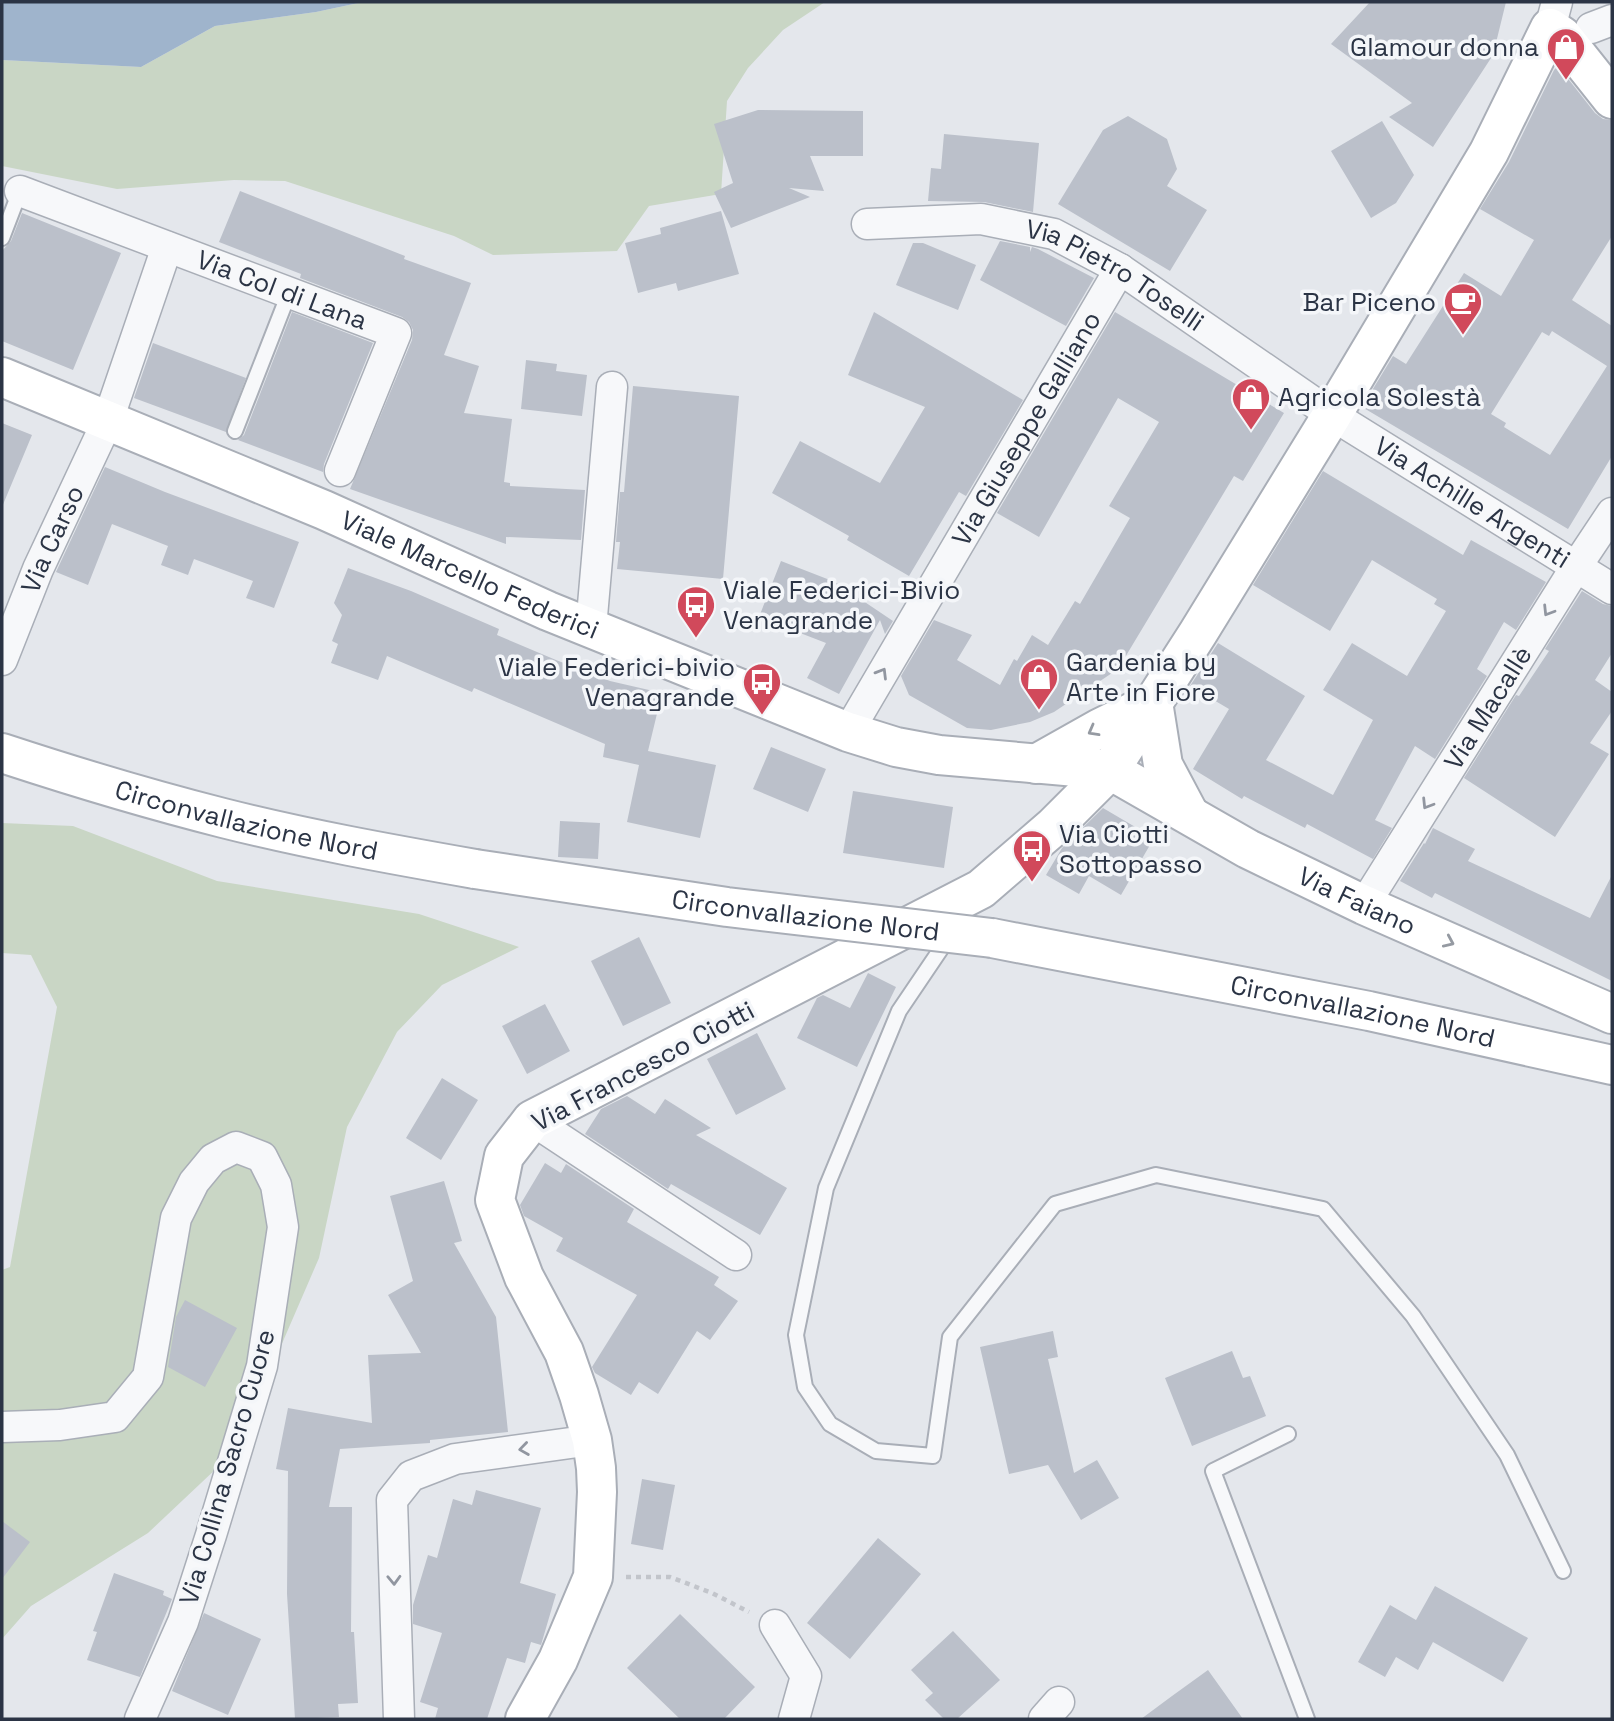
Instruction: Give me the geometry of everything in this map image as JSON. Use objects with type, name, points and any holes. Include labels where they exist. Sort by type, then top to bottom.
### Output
[{"type":"street","points":[[1553,15],[1562,36],[1612,99]]},
{"type":"street","name":"Via Francesco Ciotti","points":[[525,1719],[558,1660],[593,1577],[597,1492],[592,1440],[564,1352],[524,1277],[495,1200],[504,1156],[532,1120],[975,915],[1052,827],[1110,769],[1332,415],[1489,152],[1553,15]]},
{"type":"street","name":"Via Col di Lana","points":[[20,191],[396,334],[340,471]]},
{"type":"street","name":"Via Pietro Toselli","points":[[867,224],[981,219],[1054,234],[1120,269],[1332,415]]},
{"type":"street","name":"Via Col di Lana","points":[[108,420],[167,247]]},
{"type":"street","name":"Via Giuseppe Galliano","points":[[848,732],[1120,269]]},
{"type":"street","name":"Viale Marcello Federici","points":[[2,377],[324,510],[591,628],[848,732],[896,747],[939,755],[1110,769]]},
{"type":"street","points":[[591,628],[612,387]]},
{"type":"street","name":"Via Achille Argenti","points":[[1332,415],[1612,589]]},
{"type":"street","name":"Via Carso","points":[[2,660],[38,569],[108,420]]},
{"type":"street","name":"Via Macallè","points":[[1364,905],[1612,513]]},
{"type":"street","points":[[1036,764],[1153,702],[1163,765],[1189,814]]},
{"type":"street","name":"Circonvallazione Nord","points":[[2,753],[72,776],[223,818],[354,848],[727,907],[975,915],[1369,1011],[1612,1065]]},
{"type":"street","name":"Via Faiano","points":[[1110,769],[1248,849],[1364,905],[1612,1014]]},
{"type":"street","points":[[532,1120],[736,1255]]},
{"type":"street","name":"Via Collina Sacro Cuore","points":[[2,1427],[60,1425],[115,1417],[148,1377],[176,1218],[194,1182],[213,1159],[236,1147],[262,1157],[276,1185],[283,1227],[262,1366],[183,1622],[140,1719]]},
{"type":"street","points":[[398,1719],[392,1500],[411,1476],[455,1459],[592,1440]]},
{"type":"street","points":[[775,1625],[806,1676],[794,1719]]},
{"type":"lane","points":[[2,238],[20,191]]},
{"type":"lane","points":[[235,431],[289,293]]},
{"type":"lane","points":[[975,915],[899,1011],[826,1188],[796,1335],[805,1387],[830,1424],[876,1451],[933,1456],[950,1337],[1055,1204],[1156,1175],[1182,1180],[1323,1209],[1413,1315],[1507,1455],[1563,1571]]},
{"type":"lane","points":[[1288,1434],[1213,1471],[1307,1719]]},
{"type":"path","points":[[593,1577],[670,1577],[712,1593],[775,1625]]},
{"type":"green space","points":[[363,2],[825,2],[783,30],[748,68],[727,101],[721,194],[649,206],[617,251],[493,255],[454,236],[285,181],[234,180],[117,189],[2,166],[2,60],[141,67],[215,26],[316,12]]},
{"type":"green space","points":[[2,823],[73,826],[217,881],[419,914],[519,947],[442,985],[397,1032],[347,1127],[319,1258],[236,1450],[148,1533],[31,1606],[2,1639],[2,1270],[10,1267],[57,1007],[31,955],[2,953]]},
{"type":"water","points":[[2,2],[363,2],[316,12],[215,26],[141,67],[2,60]]},
{"type":"building","points":[[1370,2],[1506,2],[1493,55],[1433,147],[1389,117],[1412,103],[1331,44]]},
{"type":"building","points":[[1558,66],[1595,113],[1603,119],[1612,120],[1612,236],[1572,300],[1612,326],[1612,456],[1568,529],[1362,407],[1393,356],[1406,364],[1464,273],[1501,296],[1534,240],[1480,209],[1509,162]],"holes":[[[1552,331],[1607,366],[1550,455],[1504,427],[1506,423],[1491,414],[1542,332],[1549,336]]]},
{"type":"building","points":[[758,110],[863,111],[863,156],[810,156],[824,191],[789,188],[810,197],[731,228],[714,192],[733,183],[714,124]]},
{"type":"building","points":[[1128,116],[1167,139],[1177,169],[1167,186],[1207,210],[1170,271],[1058,204],[1103,130]]},
{"type":"building","points":[[1382,121],[1414,175],[1396,203],[1371,218],[1331,151]]},
{"type":"building","points":[[944,134],[1039,143],[1033,212],[984,202],[928,201],[931,168],[941,169]]},
{"type":"building","points":[[240,191],[405,256],[404,259],[471,283],[444,355],[479,366],[464,413],[512,419],[504,482],[510,483],[510,486],[585,490],[581,540],[506,537],[506,544],[350,489],[412,340],[413,330],[409,322],[402,317],[300,278],[301,274],[219,242]]},
{"type":"building","points":[[721,211],[739,274],[678,291],[676,283],[638,293],[625,243],[661,234],[660,228]]},
{"type":"building","points":[[22,213],[121,253],[73,370],[2,341],[2,251],[11,241]]},
{"type":"building","points":[[1000,241],[1030,247],[1030,252],[1032,247],[1038,249],[1094,278],[1066,326],[980,280]]},
{"type":"building","points":[[913,243],[923,243],[976,265],[958,310],[896,285]]},
{"type":"building","points":[[292,312],[373,343],[323,472],[238,440],[244,435]]},
{"type":"building","points":[[874,312],[1023,400],[966,496],[959,492],[909,576],[847,540],[849,536],[772,493],[800,441],[880,483],[925,407],[848,375]]},
{"type":"building","points":[[1115,312],[1284,413],[1243,481],[1234,476],[1118,669],[1054,712],[1030,722],[991,730],[967,728],[909,695],[901,676],[934,620],[972,635],[957,660],[1000,685],[1014,659],[1017,661],[1032,635],[1048,645],[1075,601],[1080,604],[1130,518],[1109,506],[1159,422],[1118,398],[1039,537],[997,513]]},
{"type":"building","points":[[153,343],[246,378],[226,432],[134,398]]},
{"type":"building","points":[[526,360],[557,364],[556,371],[587,375],[582,416],[521,409]]},
{"type":"building","points":[[633,386],[739,396],[723,579],[617,569],[620,492],[624,492]]},
{"type":"building","points":[[2,423],[32,435],[2,507]]},
{"type":"building","points":[[105,467],[299,542],[274,608],[246,598],[253,581],[194,559],[188,575],[161,565],[168,546],[112,524],[88,585],[56,572]]},
{"type":"building","points":[[1323,471],[1463,555],[1471,540],[1546,582],[1516,630],[1504,622],[1477,669],[1487,676],[1435,759],[1415,746],[1375,820],[1392,828],[1373,859],[1307,824],[1305,828],[1244,796],[1242,799],[1193,769],[1229,709],[1190,686],[1218,643],[1305,696],[1266,760],[1333,795],[1373,720],[1323,690],[1352,643],[1407,676],[1446,611],[1434,604],[1437,599],[1372,560],[1330,631],[1253,585]]},
{"type":"building","points":[[781,561],[835,582],[893,621],[885,634],[880,620],[839,694],[807,678],[826,643],[759,617]]},
{"type":"building","points":[[348,568],[411,591],[499,629],[497,635],[556,660],[610,681],[662,693],[648,751],[716,765],[700,838],[627,822],[639,765],[603,757],[605,744],[474,688],[472,692],[387,656],[378,680],[331,663],[338,644],[332,641],[342,615],[334,603]]},
{"type":"building","points":[[1582,591],[1603,604],[1612,606],[1612,653],[1595,680],[1612,692],[1612,711],[1590,743],[1609,754],[1555,837],[1464,778],[1516,695],[1519,696],[1549,651],[1545,649]]},
{"type":"building","points":[[771,747],[826,769],[808,812],[753,789]]},
{"type":"building","points":[[853,791],[953,807],[944,868],[843,853]]},
{"type":"building","points":[[1103,808],[1154,838],[1121,895],[1089,876],[1079,894],[1046,875],[1062,848]]},
{"type":"building","points":[[560,821],[600,823],[598,859],[558,857]]},
{"type":"building","points":[[1433,828],[1475,849],[1468,861],[1590,918],[1612,875],[1612,981],[1435,893],[1432,898],[1400,881]]},
{"type":"building","points":[[639,937],[671,1003],[623,1026],[591,961]]},
{"type":"building","points":[[868,973],[896,987],[857,1067],[797,1038],[817,998],[823,995],[850,1008]]},
{"type":"building","points":[[545,1004],[570,1051],[527,1074],[502,1026]]},
{"type":"building","points":[[757,1033],[786,1089],[736,1115],[707,1059]]},
{"type":"building","points":[[442,1078],[478,1100],[441,1160],[406,1138]]},
{"type":"building","points":[[627,1096],[655,1114],[665,1099],[711,1128],[696,1135],[787,1188],[760,1235],[671,1184],[668,1189],[585,1134],[601,1109]]},
{"type":"building","points":[[545,1163],[561,1173],[566,1164],[634,1209],[627,1222],[719,1277],[714,1285],[738,1301],[710,1340],[697,1331],[658,1394],[639,1382],[631,1395],[595,1373],[592,1367],[637,1295],[556,1251],[563,1238],[524,1216],[520,1205]]},
{"type":"building","points":[[444,1181],[462,1241],[454,1243],[496,1317],[508,1432],[430,1440],[430,1443],[340,1449],[329,1507],[352,1507],[351,1632],[354,1632],[358,1703],[338,1704],[339,1717],[295,1719],[287,1594],[288,1471],[276,1469],[288,1408],[372,1423],[368,1355],[421,1353],[388,1295],[413,1281],[390,1196]]},
{"type":"building","points":[[185,1300],[237,1328],[205,1387],[168,1367],[176,1317]]},
{"type":"building","points":[[1053,1331],[1058,1357],[1048,1359],[1074,1473],[1097,1460],[1119,1498],[1081,1520],[1048,1465],[1009,1474],[980,1347]]},
{"type":"building","points":[[1232,1351],[1243,1378],[1250,1376],[1266,1416],[1192,1446],[1165,1378]]},
{"type":"building","points":[[642,1479],[675,1485],[663,1550],[631,1544]]},
{"type":"building","points":[[476,1490],[541,1508],[520,1583],[556,1594],[541,1645],[531,1642],[525,1663],[507,1658],[487,1719],[435,1719],[438,1708],[420,1702],[442,1633],[413,1624],[413,1605],[428,1555],[437,1558],[453,1499],[472,1505]]},
{"type":"building","points":[[2,1521],[30,1542],[2,1579]]},
{"type":"building","points":[[878,1538],[921,1574],[850,1659],[807,1623]]},
{"type":"building","points":[[114,1573],[164,1591],[163,1595],[172,1599],[140,1677],[87,1660],[97,1632],[93,1631]]},
{"type":"building","points":[[1435,1586],[1528,1638],[1503,1682],[1433,1642],[1418,1670],[1396,1657],[1385,1677],[1358,1662],[1390,1605],[1416,1620]]},
{"type":"building","points":[[204,1613],[261,1639],[228,1715],[172,1691]]},
{"type":"building","points":[[680,1614],[755,1687],[724,1719],[680,1719],[627,1668]]},
{"type":"building","points":[[953,1631],[1000,1680],[957,1719],[944,1719],[925,1700],[933,1693],[911,1670]]},
{"type":"building","points":[[1208,1670],[1243,1719],[1141,1719],[1172,1696]]},
{"type":"place","name":"Glamour donna","points":[[1566,81]]},
{"type":"place","name":"Bar Piceno","points":[[1463,336]]},
{"type":"place","name":"Agricola Solestà","points":[[1251,431]]},
{"type":"place","name":"Viale Federici-Bivio Venagrande","points":[[696,639]]},
{"type":"place","name":"Gardenia by Arte in Fiore","points":[[1039,711]]},
{"type":"place","name":"Viale Federici-bivio Venagrande","points":[[762,716]]},
{"type":"place","name":"Via Ciotti Sottopasso","points":[[1032,883]]}]
